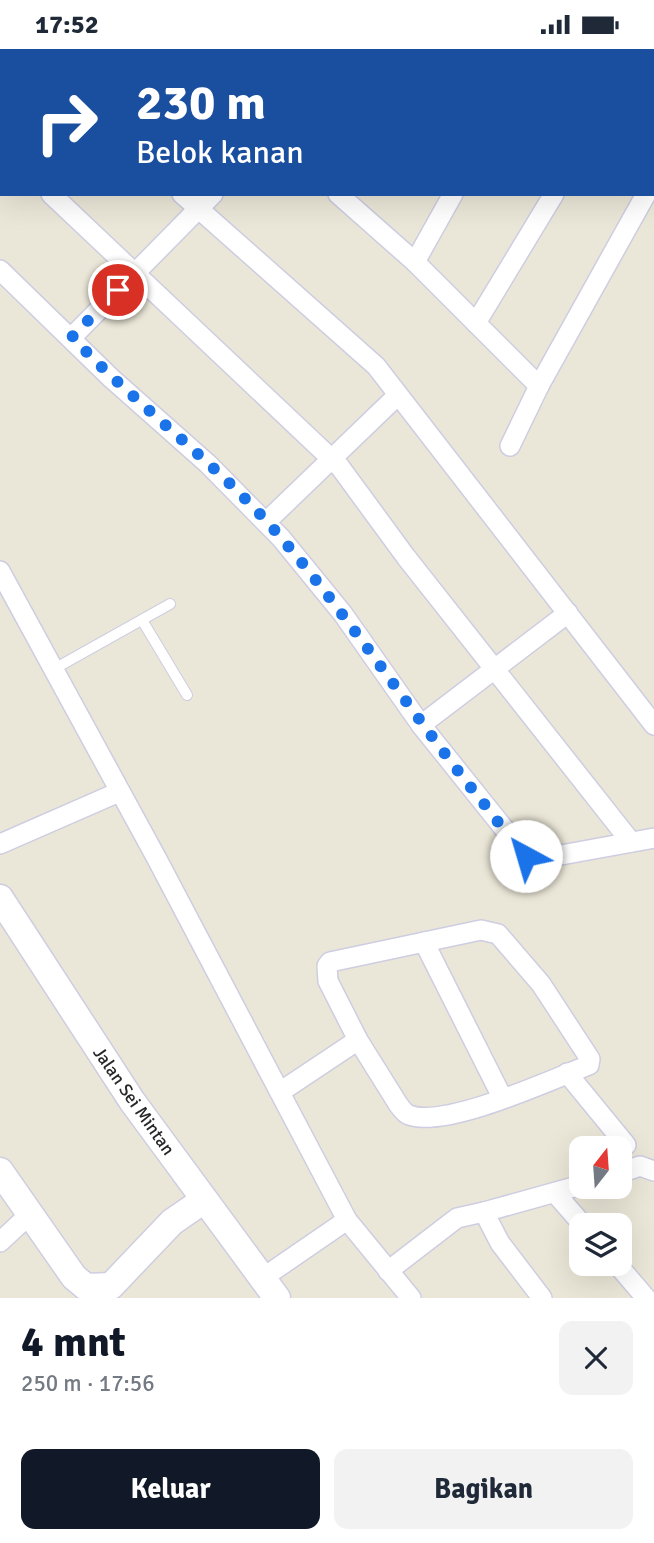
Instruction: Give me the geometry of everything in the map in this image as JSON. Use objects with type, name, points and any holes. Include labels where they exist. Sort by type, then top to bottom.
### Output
[{"type":"street","points":[[53,196],[330,458],[631,842]]},
{"type":"street","points":[[184,196],[376,366],[654,725]]},
{"type":"street","points":[[72,337],[211,196]]},
{"type":"street","points":[[340,196],[415,262],[539,386]]},
{"type":"street","points":[[415,262],[452,196]]},
{"type":"street","points":[[476,323],[553,196]]},
{"type":"street","points":[[510,446],[539,386],[645,196]]},
{"type":"street","points":[[0,270],[72,337],[111,378],[208,464],[266,522],[342,614],[421,725],[526,856],[539,859],[654,838]]},
{"type":"street","points":[[266,522],[398,395]]},
{"type":"street","points":[[0,571],[347,1220],[411,1298]]},
{"type":"street","points":[[421,725],[568,613]]},
{"type":"street","points":[[0,845],[119,792]]},
{"type":"street","name":"Jalan Sei Mintan","points":[[0,898],[132,1101],[271,1288]]},
{"type":"street","points":[[481,930],[498,934],[541,984],[590,1056],[589,1065],[524,1092],[448,1115],[410,1115],[398,1104],[358,1040],[328,981],[327,967],[335,959],[481,930]]},
{"type":"street","points":[[424,942],[502,1097]]},
{"type":"street","points":[[280,1092],[358,1040]]},
{"type":"street","points":[[568,1073],[619,1136]]},
{"type":"street","points":[[632,1169],[640,1166],[654,1171]]},
{"type":"street","points":[[0,1171],[74,1277],[86,1287],[111,1286],[172,1222],[204,1200]]},
{"type":"street","points":[[388,1271],[457,1218],[569,1189]]},
{"type":"street","points":[[555,1193],[572,1213]]},
{"type":"street","points":[[484,1212],[500,1243],[542,1298]]},
{"type":"street","points":[[0,1242],[30,1214]]},
{"type":"street","points":[[271,1288],[347,1220]]},
{"type":"street","points":[[628,1276],[646,1298]]},
{"type":"lane","points":[[54,669],[170,604]]},
{"type":"lane","points":[[142,619],[187,695]]},
{"type":"route","points":[[118,290],[72,337],[111,378],[208,464],[282,538],[342,614],[421,725],[526,856]]}]
